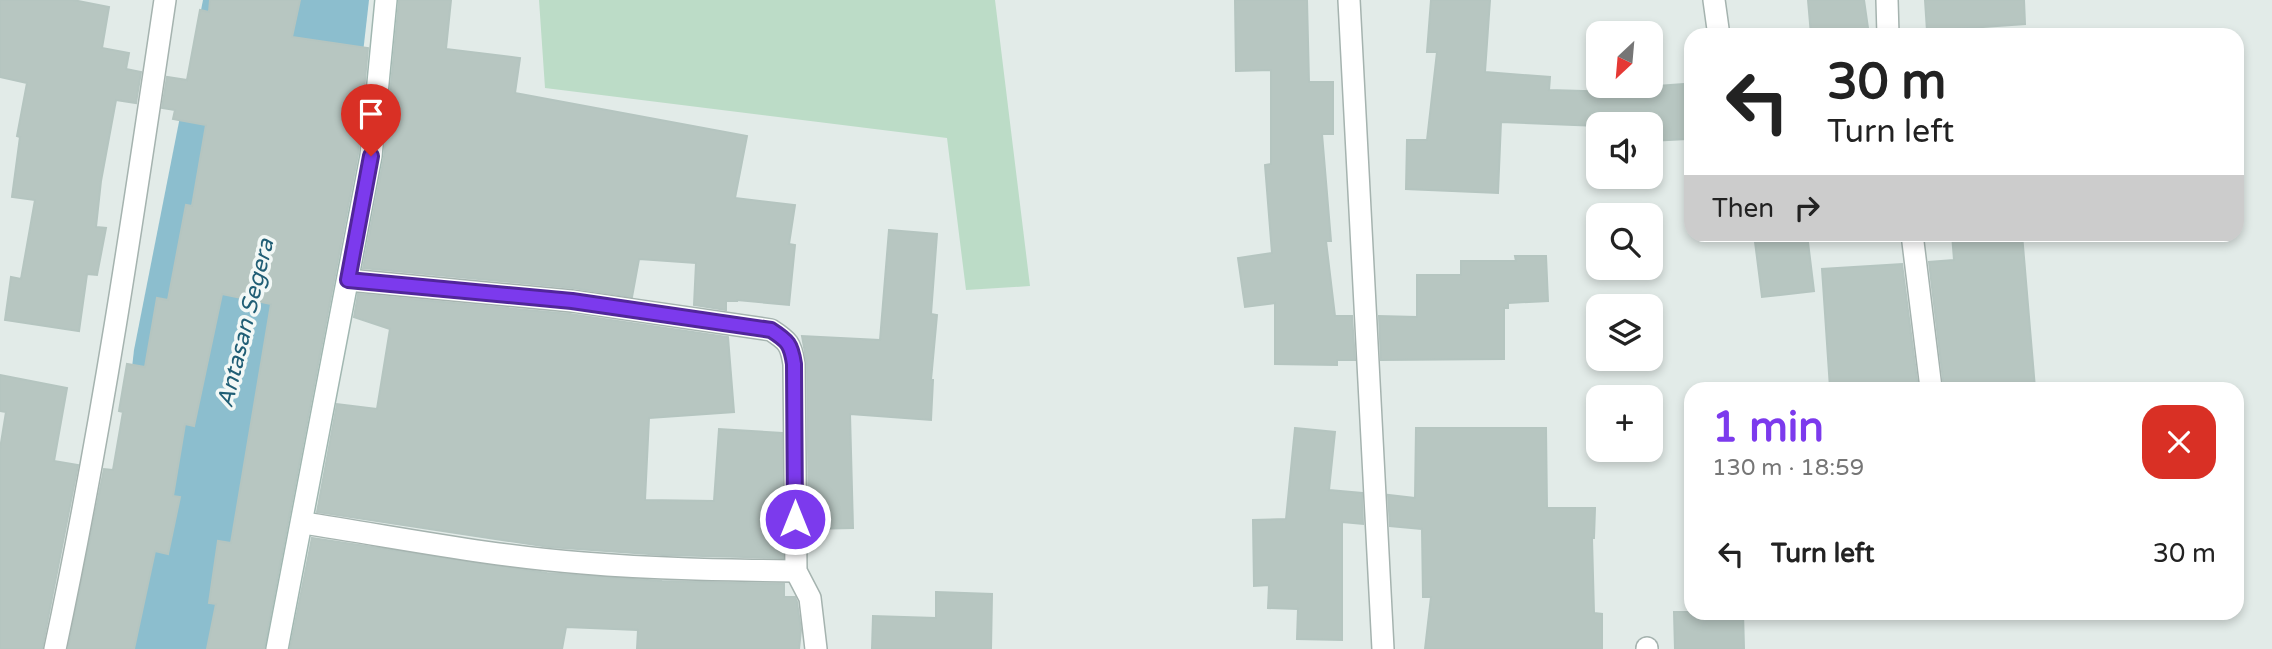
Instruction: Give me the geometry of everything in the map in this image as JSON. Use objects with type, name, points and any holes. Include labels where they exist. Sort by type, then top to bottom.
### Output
[{"type":"street","points":[[55,649],[76,554],[124,279],[165,0]]},
{"type":"street","points":[[277,649],[371,156],[386,0]]},
{"type":"street","points":[[1349,0],[1383,649]]},
{"type":"street","points":[[1714,0],[1718,28]]},
{"type":"street","points":[[1887,0],[1888,28]]},
{"type":"street","points":[[1913,242],[1930,382]]},
{"type":"street","points":[[348,280],[572,301],[771,330],[787,340],[794,364],[796,571],[810,598],[816,649]]},
{"type":"street","points":[[303,523],[490,553],[581,563],[679,569],[796,571]]},
{"type":"green space","points":[[539,0],[995,0],[1030,286],[966,290],[947,138],[545,88]]},
{"type":"water","name":"Antasan Segera","points":[[203,0],[369,0],[350,167],[265,649],[100,649],[134,350]]},
{"type":"building","points":[[0,0],[73,0],[109,7],[102,48],[129,53],[126,69],[141,72],[136,103],[116,100],[101,181],[96,227],[106,228],[97,275],[87,274],[79,331],[5,320],[11,277],[21,279],[35,200],[12,197],[20,137],[17,136],[27,83],[0,77]]},
{"type":"building","points":[[210,0],[300,0],[292,37],[368,48],[358,154],[264,649],[207,649],[216,604],[209,603],[218,541],[231,543],[271,304],[222,294],[194,426],[185,424],[173,496],[180,497],[168,554],[155,551],[134,649],[68,649],[104,469],[113,470],[123,412],[119,411],[127,364],[145,367],[157,298],[168,300],[186,205],[192,206],[206,125],[173,119],[175,110],[162,108],[167,77],[187,80],[200,10],[209,12]]},
{"type":"building","points":[[399,0],[451,0],[446,49],[520,58],[515,93],[747,136],[735,198],[795,205],[789,244],[795,245],[789,305],[737,300],[726,301],[726,310],[694,305],[696,263],[639,259],[632,297],[573,288],[363,268],[384,157]]},
{"type":"building","points":[[1235,0],[1307,0],[1309,82],[1333,82],[1333,134],[1322,134],[1331,241],[1326,241],[1335,316],[1352,316],[1355,360],[1337,360],[1337,365],[1275,364],[1275,303],[1245,307],[1238,258],[1272,253],[1265,165],[1271,164],[1271,70],[1236,71]]},
{"type":"building","points":[[1431,0],[1490,0],[1485,72],[1550,77],[1549,90],[1586,91],[1586,98],[1663,98],[1663,86],[1683,84],[1684,139],[1663,140],[1663,112],[1586,112],[1586,126],[1501,122],[1498,193],[1406,189],[1407,140],[1427,140],[1437,52],[1427,52]]},
{"type":"building","points":[[1808,0],[1864,0],[1868,28],[1810,28]]},
{"type":"building","points":[[1925,0],[2024,0],[2025,24],[1927,28]]},
{"type":"building","points":[[889,230],[937,234],[931,314],[937,315],[931,380],[931,420],[850,414],[853,528],[809,529],[807,364],[802,336],[880,340]]},
{"type":"building","points":[[1755,242],[1808,242],[1814,291],[1762,297]]},
{"type":"building","points":[[1953,242],[2023,242],[2034,382],[1943,382],[1929,262],[1954,260]]},
{"type":"building","points":[[1515,256],[1546,256],[1548,301],[1508,303],[1508,308],[1504,308],[1504,359],[1381,360],[1379,316],[1417,317],[1417,275],[1461,275],[1461,261],[1516,261]]},
{"type":"building","points":[[1902,264],[1917,382],[1830,382],[1822,269]]},
{"type":"building","points":[[358,294],[570,314],[728,337],[734,412],[649,418],[645,500],[714,501],[719,429],[782,433],[783,558],[663,555],[549,547],[317,512],[337,404],[377,409],[390,329],[354,317]]},
{"type":"building","points":[[0,375],[67,388],[54,461],[78,465],[42,649],[0,649],[0,449],[6,412],[0,411]]},
{"type":"building","points":[[1295,428],[1335,432],[1329,490],[1362,493],[1363,524],[1342,522],[1342,640],[1297,639],[1298,609],[1268,608],[1269,585],[1254,586],[1253,520],[1286,519]]},
{"type":"building","points":[[1416,428],[1546,428],[1547,508],[1595,508],[1592,538],[1594,613],[1602,614],[1602,649],[1425,649],[1431,597],[1423,597],[1422,529],[1390,526],[1388,495],[1415,498]]},
{"type":"building","points":[[312,538],[547,573],[662,581],[784,584],[784,597],[795,597],[797,602],[801,630],[799,649],[637,649],[638,630],[566,627],[562,649],[290,649]]},
{"type":"building","points":[[936,592],[992,594],[991,649],[872,649],[873,616],[936,618]]},
{"type":"building","points":[[1674,612],[1684,612],[1684,620],[1743,620],[1744,649],[1675,649]]},
{"type":"route","points":[[371,156],[348,280],[572,301],[771,330],[787,340],[794,364],[795,519]]}]
